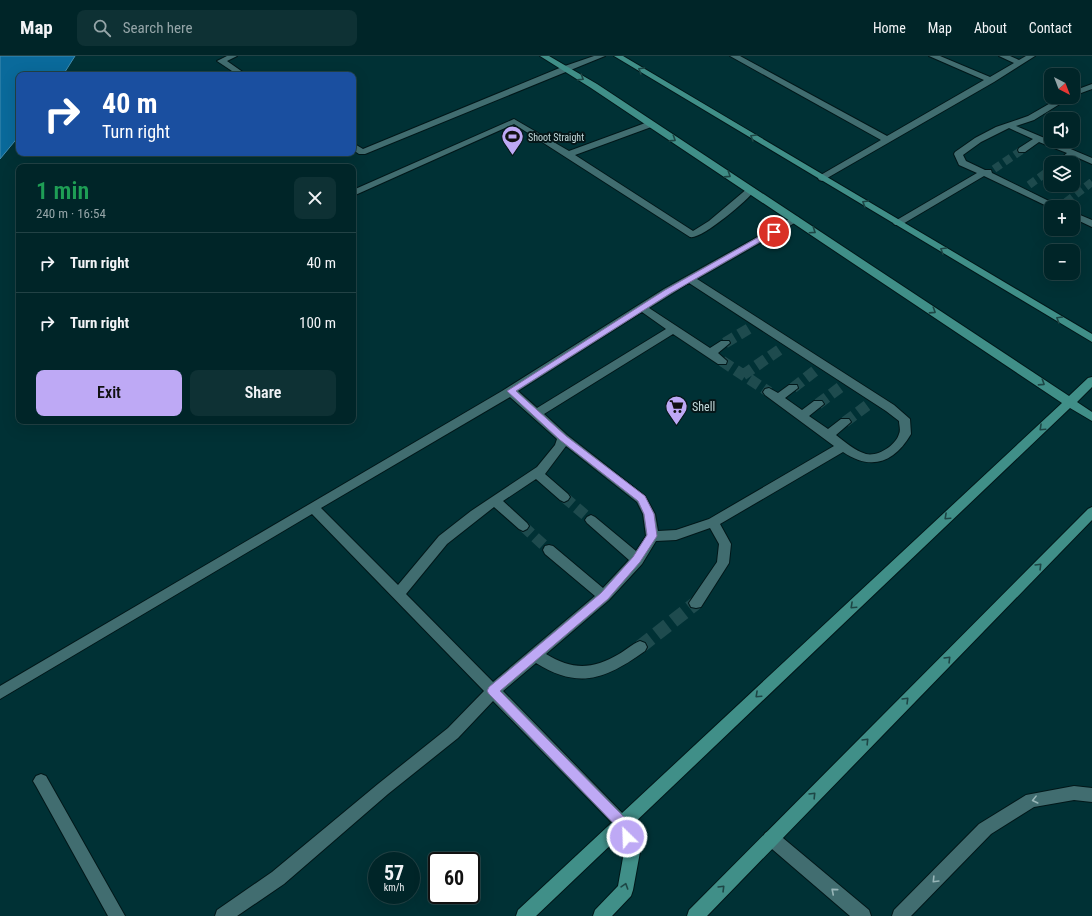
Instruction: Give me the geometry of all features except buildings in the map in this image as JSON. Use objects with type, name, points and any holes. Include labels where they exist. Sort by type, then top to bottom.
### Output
[{"type":"main road","points":[[544,56],[751,190],[1092,417]]},
{"type":"main road","points":[[618,56],[1092,339]]},
{"type":"main road","points":[[524,916],[1092,381]]},
{"type":"main road","points":[[695,916],[1092,512]]},
{"type":"main road","points":[[601,916],[625,890],[632,852],[622,823]]},
{"type":"street","points":[[234,56],[221,61],[238,72]]},
{"type":"street","points":[[356,148],[362,152],[565,69],[601,56]]},
{"type":"street","points":[[734,56],[888,140]]},
{"type":"street","points":[[933,56],[991,80]]},
{"type":"street","points":[[1003,56],[1020,63]]},
{"type":"street","points":[[822,178],[1032,56]]},
{"type":"street","points":[[1080,91],[1092,86]]},
{"type":"street","points":[[1050,200],[1026,188],[984,173],[962,163],[958,154],[978,140],[1031,118],[1055,104]]},
{"type":"street","points":[[356,192],[514,122],[568,154],[693,235],[712,223],[751,190]]},
{"type":"street","points":[[568,154],[650,124]]},
{"type":"street","points":[[1010,126],[1092,161]]},
{"type":"street","points":[[1022,150],[1039,138]]},
{"type":"street","points":[[1070,156],[1074,153]]},
{"type":"street","points":[[898,223],[984,173],[994,169]]},
{"type":"street","points":[[1080,218],[1092,224]]},
{"type":"street","points":[[0,693],[511,391],[642,308],[795,219]]},
{"type":"street","points":[[690,279],[786,346],[872,401],[904,419],[906,432],[901,441],[891,451],[879,458],[865,459],[828,436],[774,395],[793,388]]},
{"type":"street","points":[[642,308],[722,361]]},
{"type":"street","points":[[536,414],[673,329]]},
{"type":"street","points":[[710,354],[725,343]]},
{"type":"street","points":[[223,916],[278,878],[383,789],[453,733],[484,702],[492,691],[604,596],[637,560],[652,536],[649,514],[642,499],[563,438],[511,391]]},
{"type":"street","points":[[801,416],[818,404]]},
{"type":"street","points":[[828,436],[845,422]]},
{"type":"street","points":[[398,594],[443,540],[475,514],[541,470],[560,447],[563,438]]},
{"type":"street","points":[[652,536],[676,535],[713,522],[843,446]]},
{"type":"street","points":[[536,473],[564,497]]},
{"type":"street","points":[[495,501],[523,526]]},
{"type":"street","points":[[313,507],[622,823]]},
{"type":"street","points":[[591,520],[637,560]]},
{"type":"street","points":[[696,603],[723,564],[725,544],[713,522]]},
{"type":"street","points":[[550,550],[604,596]]},
{"type":"street","points":[[535,655],[562,670],[586,674],[616,664],[640,647]]},
{"type":"street","points":[[41,781],[117,916]]},
{"type":"street","points":[[900,916],[985,829],[1031,800],[1074,793],[1092,794]]},
{"type":"street","points":[[771,838],[863,916]]},
{"type":"water","points":[[0,56],[75,56],[65,72],[16,72],[16,140],[0,159]]},
{"type":"tunnel","points":[[994,169],[1022,150]]},
{"type":"tunnel","points":[[1029,185],[1044,174]]},
{"type":"tunnel","points":[[1069,200],[1092,182]]},
{"type":"tunnel","points":[[725,343],[750,328]]},
{"type":"tunnel","points":[[743,375],[782,348]]},
{"type":"tunnel","points":[[722,361],[743,375]]},
{"type":"tunnel","points":[[793,388],[816,370]]},
{"type":"tunnel","points":[[743,375],[769,392]]},
{"type":"tunnel","points":[[818,404],[842,386]]},
{"type":"tunnel","points":[[845,422],[869,404]]},
{"type":"tunnel","points":[[564,497],[591,520]]},
{"type":"tunnel","points":[[523,526],[549,550]]},
{"type":"tunnel","points":[[640,647],[696,603]]},
{"type":"place","name":"Shoot Straight","points":[[512,156]]},
{"type":"place","name":"Shell","points":[[677,426]]},
{"type":"route","points":[[627,837],[622,823],[492,691],[604,596],[637,560],[652,536],[649,514],[642,499],[563,438],[511,391],[668,292],[774,232]]}]
